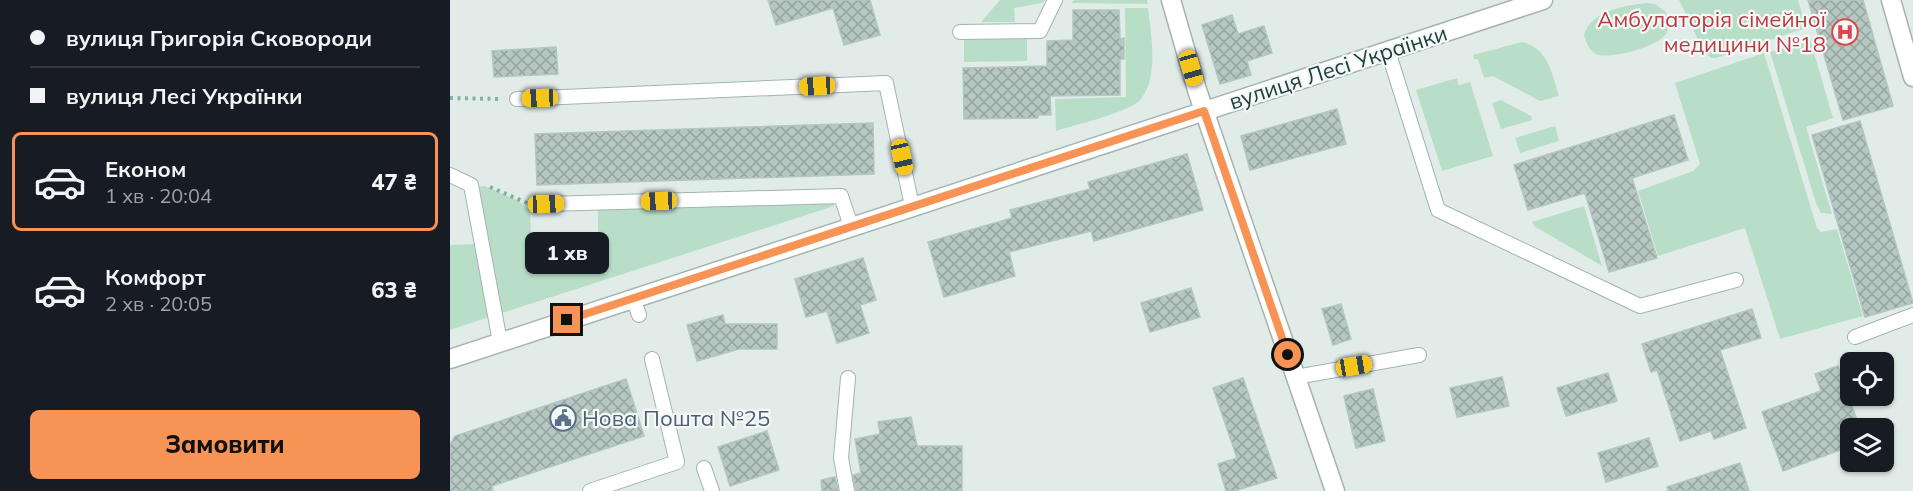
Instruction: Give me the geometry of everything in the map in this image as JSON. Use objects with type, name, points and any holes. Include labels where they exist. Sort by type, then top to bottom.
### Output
[{"type":"street","points":[[1171,0],[1204,111],[1335,491]]},
{"type":"street","name":"вулиця Лесі Українки","points":[[450,359],[500,342],[636,307],[851,226],[1543,0]]},
{"type":"street","points":[[1891,0],[1913,77]]},
{"type":"lane","points":[[960,32],[1040,31],[1055,0]]},
{"type":"lane","points":[[1388,51],[1438,210],[1640,306],[1736,280]]},
{"type":"lane","points":[[517,99],[886,83],[912,206]]},
{"type":"lane","points":[[450,175],[471,184],[500,342]]},
{"type":"lane","points":[[546,204],[841,196],[851,226]]},
{"type":"lane","points":[[1855,337],[1913,315]]},
{"type":"lane","points":[[1296,376],[1419,355]]},
{"type":"lane","points":[[590,491],[677,462],[652,359]]},
{"type":"lane","points":[[847,491],[841,458],[848,378]]},
{"type":"lane","points":[[704,468],[712,491]]},
{"type":"path","points":[[450,98],[517,99]]},
{"type":"path","points":[[471,184],[483,184],[530,204],[546,204]]},
{"type":"green space","points":[[1000,0],[1045,0],[1042,3],[1014,8],[1015,22],[981,22]]},
{"type":"green space","points":[[1074,0],[1147,0],[1148,4],[1071,3]]},
{"type":"green space","points":[[1679,0],[1798,0],[1806,28],[1711,58],[1704,52]]},
{"type":"green space","points":[[1647,3],[1655,4],[1666,12],[1668,29],[1661,39],[1644,48],[1622,54],[1596,54],[1590,48],[1584,35],[1593,20],[1619,8]]},
{"type":"green space","points":[[1125,8],[1148,8],[1152,67],[1147,90],[1141,99],[1126,109],[1056,131],[1055,99],[1126,97]]},
{"type":"green space","points":[[964,39],[1027,39],[1027,61],[964,62]]},
{"type":"green space","points":[[1810,39],[1833,118],[1806,127],[1832,214],[1821,213],[1816,203],[1770,52]]},
{"type":"green space","points":[[1522,42],[1538,50],[1548,63],[1559,96],[1540,101],[1493,76],[1484,78],[1478,59],[1474,59],[1473,55]]},
{"type":"green space","points":[[1764,53],[1817,228],[1821,232],[1837,229],[1863,316],[1780,339],[1745,228],[1658,256],[1638,191],[1693,171],[1700,164],[1675,83]]},
{"type":"green space","points":[[1457,78],[1459,85],[1470,82],[1493,156],[1442,171],[1416,90]]},
{"type":"green space","points":[[1501,100],[1531,116],[1532,120],[1501,129],[1492,103]]},
{"type":"green space","points":[[1555,126],[1559,141],[1520,153],[1515,138]]},
{"type":"green space","points":[[485,186],[517,200],[530,210],[531,238],[598,236],[598,210],[830,202],[834,206],[499,314],[477,187]]},
{"type":"green space","points":[[1584,206],[1602,266],[1534,226],[1532,222]]},
{"type":"green space","points":[[476,244],[489,317],[450,330],[450,245]]},
{"type":"building","points":[[768,0],[870,0],[880,35],[844,45],[833,8],[776,25]]},
{"type":"building","points":[[1808,0],[1863,0],[1893,106],[1843,120]]},
{"type":"building","points":[[1073,10],[1119,10],[1120,39],[1124,38],[1124,59],[1120,59],[1120,95],[1050,96],[1051,115],[1038,115],[1038,118],[964,119],[963,68],[1047,66],[1047,41],[1073,40]]},
{"type":"building","points":[[1232,15],[1238,34],[1264,26],[1272,53],[1247,61],[1251,75],[1220,84],[1202,25]]},
{"type":"building","points":[[556,47],[558,74],[494,77],[492,51]]},
{"type":"building","points":[[1337,109],[1346,144],[1250,170],[1241,136]]},
{"type":"building","points":[[1674,115],[1688,160],[1632,178],[1657,258],[1609,272],[1585,193],[1528,210],[1514,165]]},
{"type":"building","points":[[1860,121],[1913,303],[1865,317],[1812,135]]},
{"type":"building","points":[[873,123],[874,174],[537,185],[535,134]]},
{"type":"building","points":[[1187,154],[1203,210],[1094,241],[1091,231],[1009,252],[1015,276],[944,297],[928,242],[1012,218],[1010,210],[1090,189],[1088,182]]},
{"type":"building","points":[[863,258],[876,300],[860,305],[869,333],[837,343],[827,311],[806,317],[795,279]]},
{"type":"building","points":[[1191,288],[1200,317],[1150,332],[1141,303]]},
{"type":"building","points":[[1341,304],[1351,339],[1333,345],[1322,309]]},
{"type":"building","points":[[1752,309],[1761,338],[1720,350],[1746,428],[1714,439],[1711,431],[1680,441],[1657,370],[1651,372],[1642,344]]},
{"type":"building","points":[[723,315],[725,324],[777,324],[777,349],[739,349],[697,361],[687,325]]},
{"type":"building","points":[[1838,366],[1840,406],[1852,406],[1856,418],[1840,418],[1840,450],[1783,471],[1762,412],[1821,391],[1815,374]]},
{"type":"building","points":[[1608,373],[1617,401],[1566,416],[1557,388]]},
{"type":"building","points":[[1502,377],[1509,406],[1457,417],[1450,388]]},
{"type":"building","points":[[1243,378],[1277,478],[1234,491],[1226,491],[1218,464],[1237,458],[1213,388]]},
{"type":"building","points":[[626,379],[644,436],[492,486],[493,491],[450,491],[450,445],[455,436]]},
{"type":"building","points":[[1373,389],[1385,441],[1356,448],[1344,396]]},
{"type":"building","points":[[911,417],[917,446],[962,446],[962,491],[856,491],[853,475],[861,473],[855,439],[880,434],[878,422]]},
{"type":"building","points":[[767,431],[779,470],[730,486],[718,447]]},
{"type":"building","points":[[1649,438],[1658,466],[1606,482],[1598,453]]},
{"type":"building","points":[[1740,463],[1749,491],[1668,491],[1667,487]]},
{"type":"building","points":[[835,477],[838,491],[822,491],[821,480]]},
{"type":"place","name":"Амбулаторія сімейної медицини №18","points":[[1845,32]]},
{"type":"place","name":"Нова Пошта №25","points":[[563,418]]},
{"type":"route","points":[[567,320],[1204,111],[1288,355]]}]
